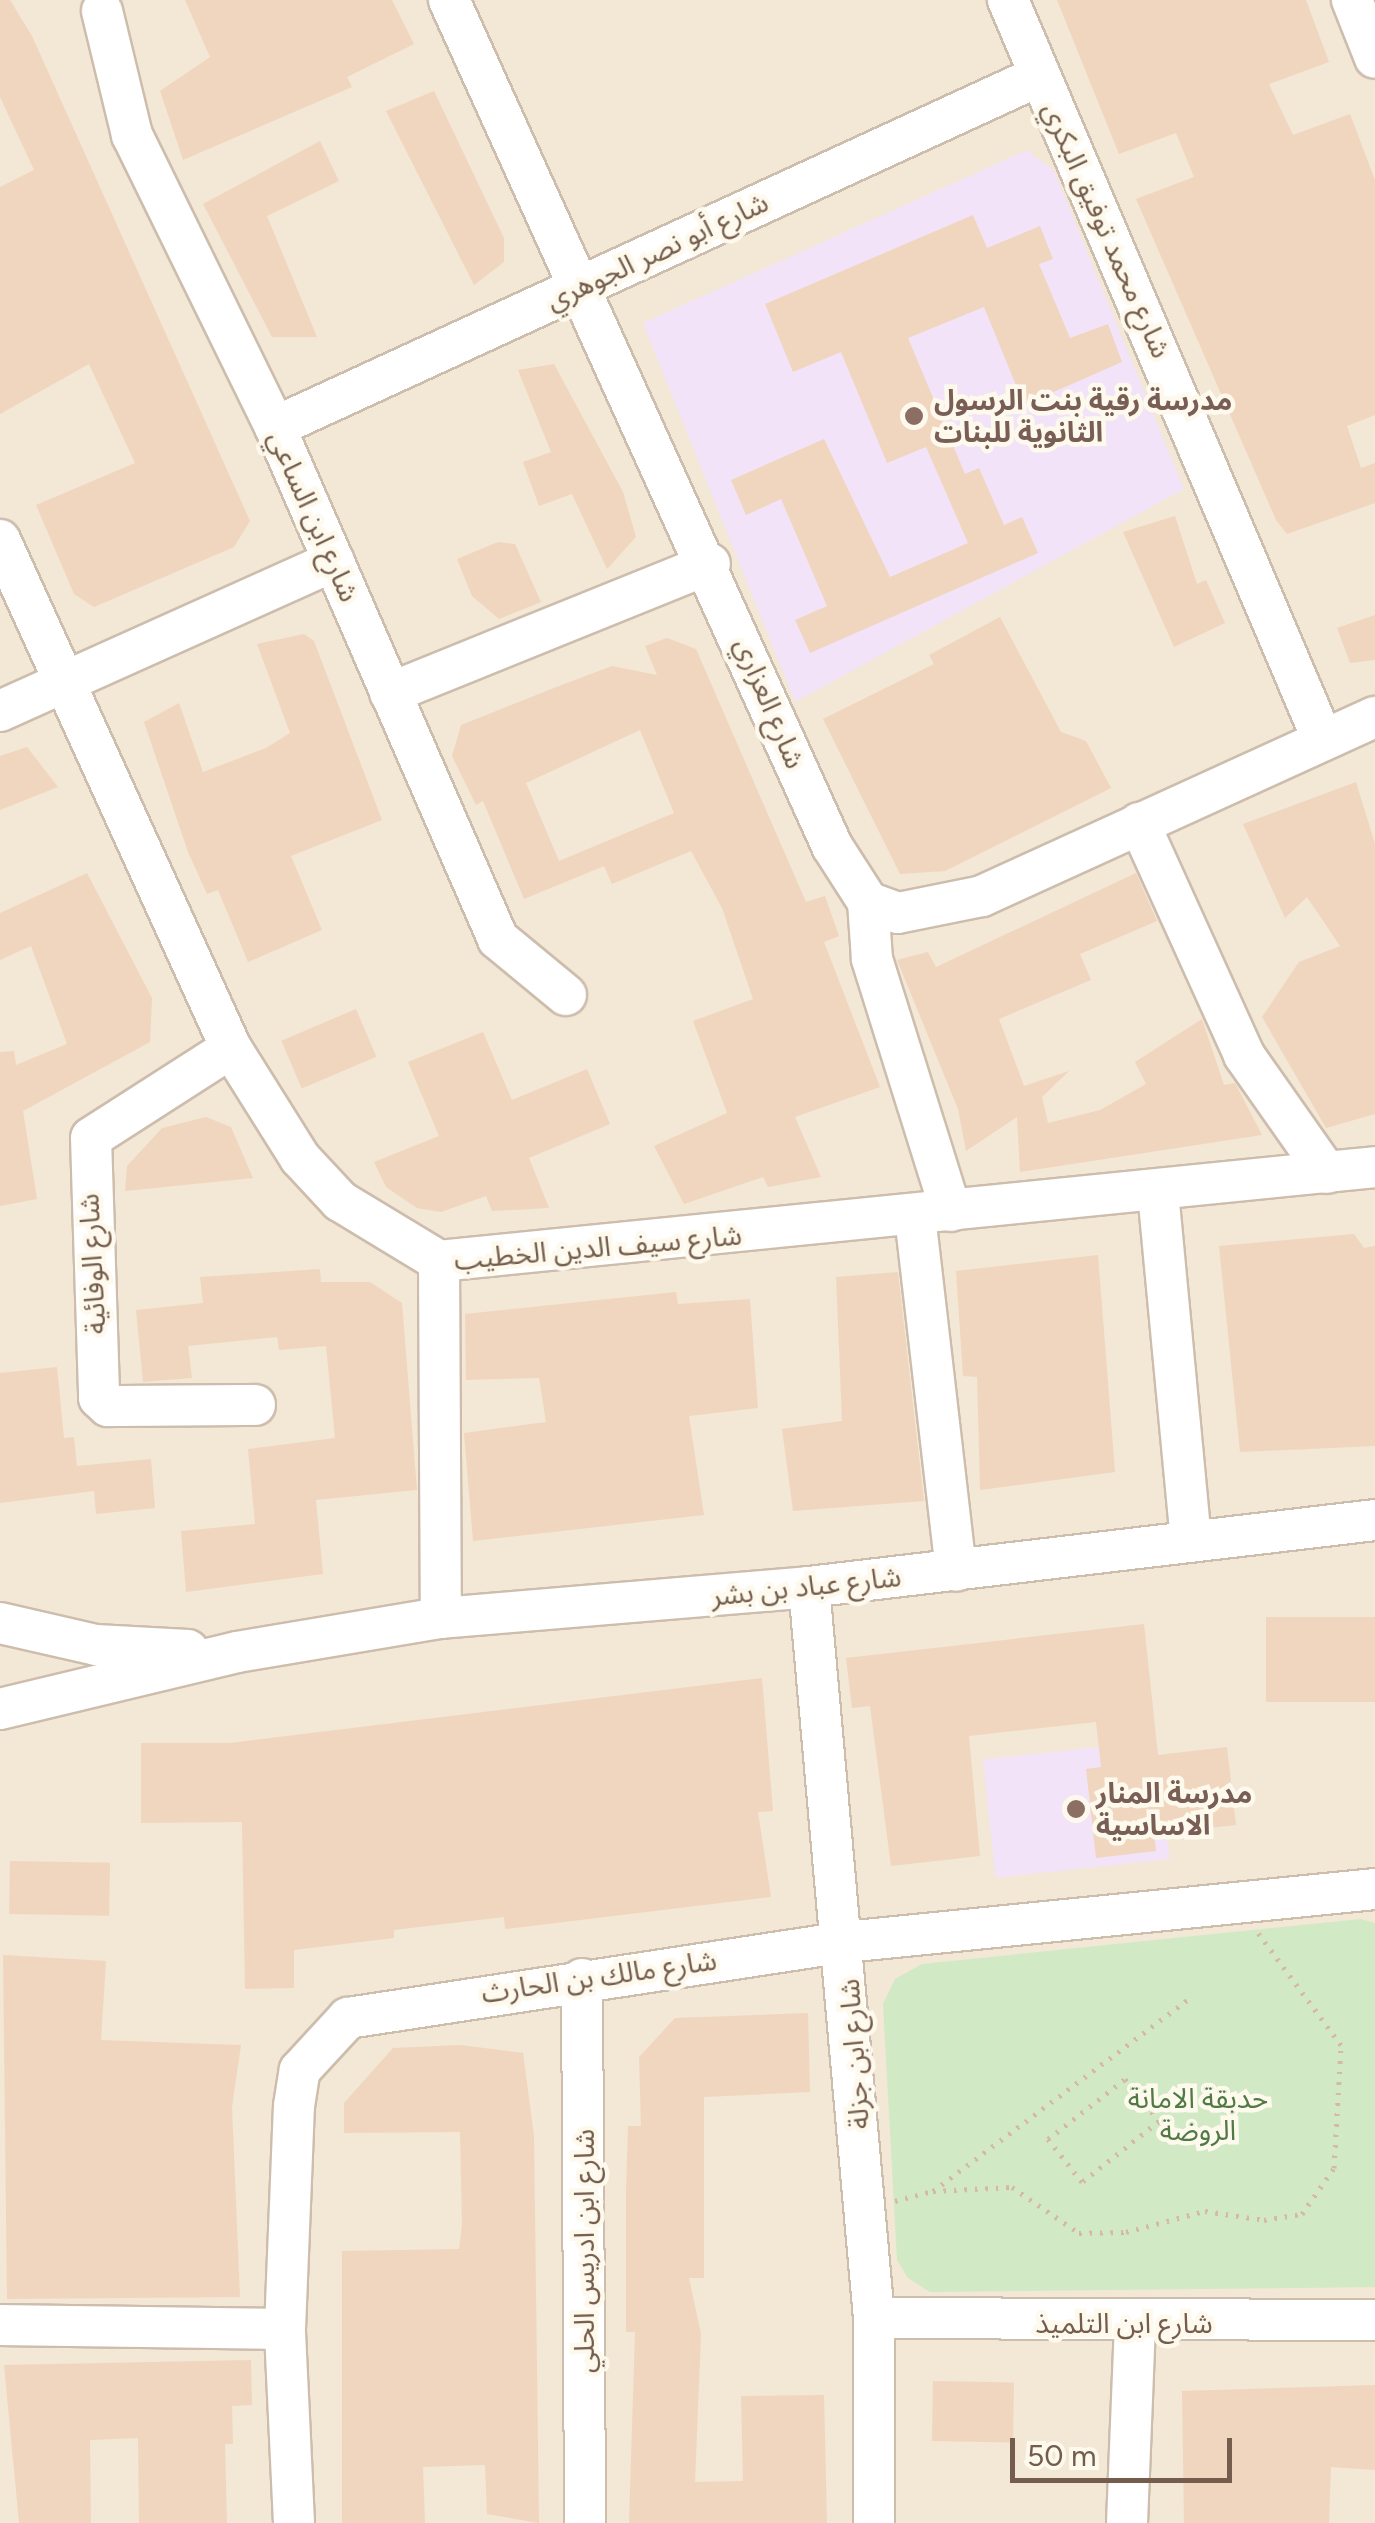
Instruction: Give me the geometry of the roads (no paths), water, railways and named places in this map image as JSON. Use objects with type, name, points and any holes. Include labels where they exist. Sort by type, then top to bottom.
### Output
[{"type":"street","name":"شارع العزاري","points":[[450,0],[584,284],[832,846],[868,902]]},
{"type":"street","name":"شارع محمد توفيق البكري","points":[[1008,0],[1322,738]]},
{"type":"street","points":[[1352,0],[1375,58]]},
{"type":"street","name":"شارع ابن الساعي","points":[[102,12],[132,134],[275,427],[503,948],[566,995]]},
{"type":"street","name":"شارع أبو نصر الجوهري","points":[[275,427],[1039,76]]},
{"type":"street","name":"شارع سيف الدين الخطيب","points":[[0,540],[231,1048],[300,1158],[340,1200],[438,1261],[1158,1192],[1375,1167]]},
{"type":"street","points":[[0,711],[68,684],[334,561]]},
{"type":"street","points":[[390,693],[710,564]]},
{"type":"street","points":[[956,1571],[933,1214],[872,960],[868,902],[898,913],[941,909],[1375,717]]},
{"type":"street","points":[[1139,823],[1244,1055],[1328,1173]]},
{"type":"street","name":"شارع الوفائية","points":[[231,1048],[92,1138],[99,1398],[108,1406],[255,1405]]},
{"type":"street","points":[[1158,1192],[1191,1540]]},
{"type":"street","points":[[438,1261],[442,1618]]},
{"type":"street","name":"شارع عباد بن بشر","points":[[0,1709],[237,1652],[442,1618],[809,1587],[1375,1520]]},
{"type":"street","name":"شارع ابن جزلة","points":[[809,1587],[845,1942],[874,2318],[874,2523]]},
{"type":"street","name":"شارع عباد بن بشر","points":[[0,1622],[96,1645],[237,1652]]},
{"type":"street","name":"شارع مالك بن الحارث","points":[[294,2523],[284,2329],[294,2106],[300,2070],[320,2042],[375,2008],[845,1942],[1375,1889]]},
{"type":"street","name":"شارع ابن ادريس الحلي","points":[[582,1978],[585,2523]]},
{"type":"street","name":"شارع ابن التلميذ","points":[[874,2318],[1135,2325],[1375,2320]]},
{"type":"street","points":[[0,2325],[284,2329]]},
{"type":"street","points":[[1126,2523],[1135,2325]]},
{"type":"place","name":"مدرسة رقية بنت الرسول الثانوية للبنات","points":[[914,416]]},
{"type":"place","name":"مدرسة المنار الاساسية","points":[[1076,1809]]},
{"type":"park label","name":"حدبقة الامانة الروضة","points":[[1198,2114]]}]
